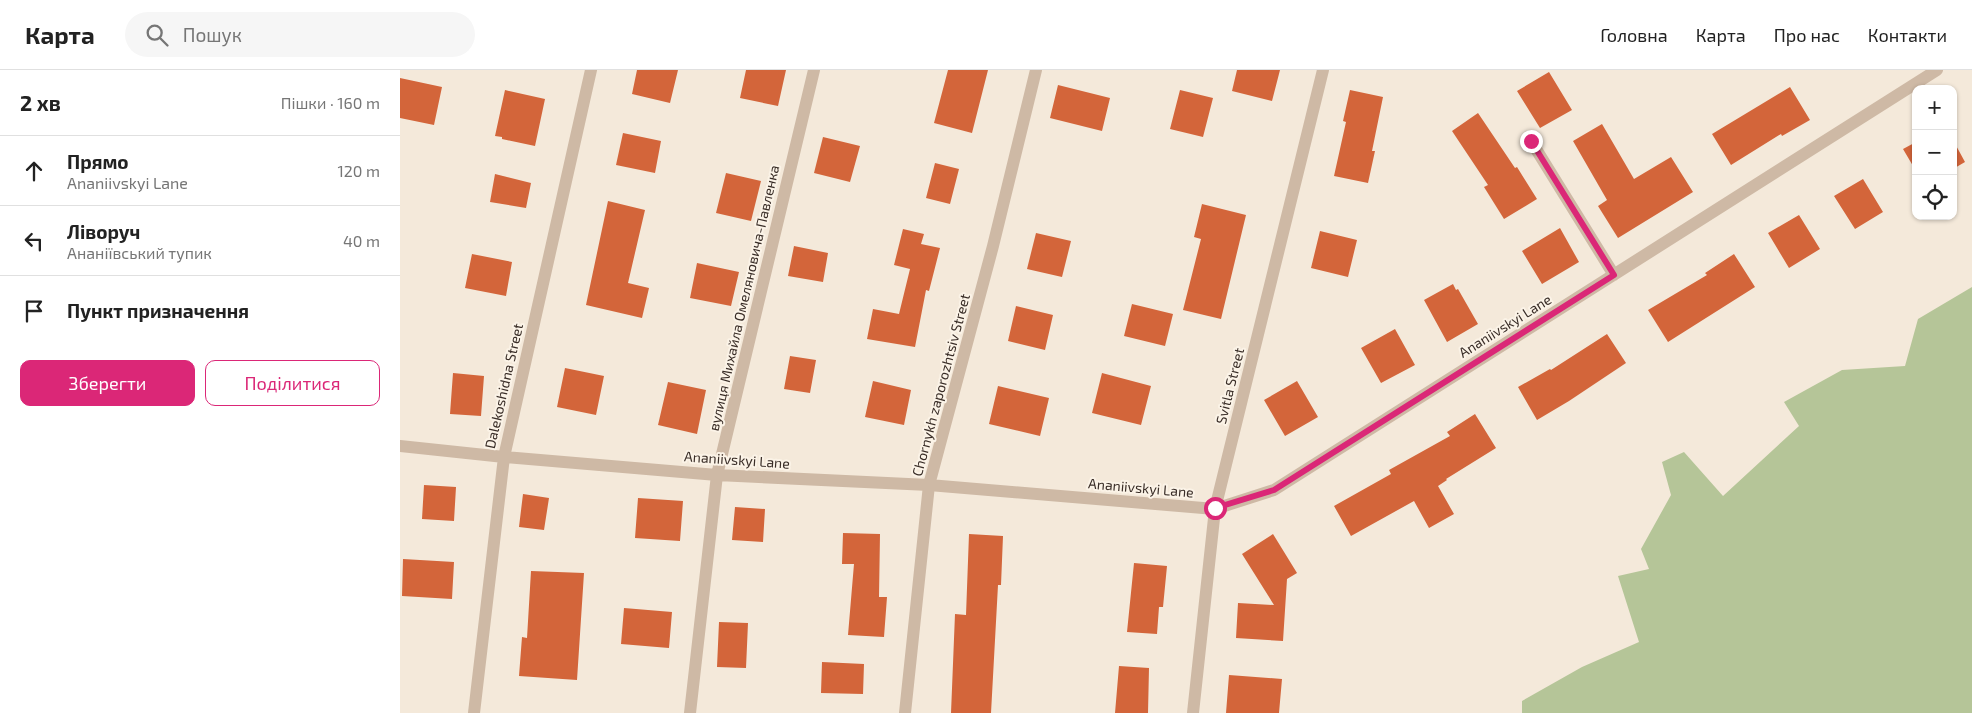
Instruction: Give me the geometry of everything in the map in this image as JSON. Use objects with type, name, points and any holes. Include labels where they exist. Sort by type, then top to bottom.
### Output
[{"type":"street","name":"Dalekoshidna Street","points":[[474,713],[504,457],[590,70]]},
{"type":"street","name":"вулиця Михайла Омеляновича-Павленка","points":[[690,713],[718,475],[814,70]]},
{"type":"street","name":"Chornykh zaporozhtsiv Street","points":[[905,713],[929,486],[993,246],[1036,70]]},
{"type":"street","name":"Svitla Street","points":[[1193,713],[1215,508],[1323,70]]},
{"type":"street","name":"Ananiivskyi Lane","points":[[400,446],[504,457],[718,475],[929,486],[1215,508],[1274,490],[1937,70]]},
{"type":"street","points":[[1531,141],[1614,275]]},
{"type":"green space","points":[[1972,287],[1972,713],[1522,713],[1522,701],[1582,667],[1639,642],[1618,576],[1649,569],[1641,549],[1671,495],[1662,462],[1684,452],[1723,496],[1799,426],[1784,402],[1842,370],[1905,366],[1918,319]]},
{"type":"building","points":[[637,70],[678,70],[670,103],[632,94]]},
{"type":"building","points":[[746,70],[786,70],[778,106],[740,98]]},
{"type":"building","points":[[948,70],[988,70],[972,133],[934,123]]},
{"type":"building","points":[[1237,70],[1280,70],[1272,101],[1232,91]]},
{"type":"building","points":[[1549,72],[1572,110],[1540,128],[1517,91]]},
{"type":"building","points":[[400,78],[442,87],[434,125],[400,118]]},
{"type":"building","points":[[1058,85],[1110,98],[1102,131],[1050,118]]},
{"type":"building","points":[[1790,87],[1810,120],[1782,136],[1781,134],[1731,165],[1712,134]]},
{"type":"building","points":[[505,90],[545,99],[535,146],[495,136]]},
{"type":"building","points":[[1180,90],[1213,98],[1203,137],[1170,129]]},
{"type":"building","points":[[1350,90],[1383,97],[1372,151],[1375,151],[1368,183],[1334,176],[1346,122],[1343,121]]},
{"type":"building","points":[[1478,113],[1515,168],[1517,167],[1537,199],[1504,219],[1484,187],[1488,185],[1452,131]]},
{"type":"building","points":[[1602,124],[1634,179],[1671,157],[1693,192],[1618,238],[1598,206],[1607,200],[1573,141]]},
{"type":"building","points":[[623,133],[661,141],[655,173],[616,165]]},
{"type":"building","points":[[823,137],[860,146],[850,182],[814,173]]},
{"type":"building","points":[[1912,144],[1912,164],[1903,149]]},
{"type":"building","points":[[1957,147],[1965,162],[1957,167]]},
{"type":"building","points":[[935,163],[959,169],[950,204],[926,198]]},
{"type":"building","points":[[726,173],[761,181],[751,221],[716,213]]},
{"type":"building","points":[[495,174],[531,183],[526,208],[490,202]]},
{"type":"building","points":[[1863,179],[1883,212],[1855,229],[1834,196]]},
{"type":"building","points":[[608,201],[645,210],[628,283],[649,288],[642,318],[586,305]]},
{"type":"building","points":[[1202,204],[1246,215],[1221,319],[1183,310],[1201,239],[1194,237]]},
{"type":"building","points":[[1799,215],[1820,249],[1789,268],[1768,233]]},
{"type":"building","points":[[1560,228],[1579,262],[1542,284],[1522,251]]},
{"type":"building","points":[[903,229],[924,234],[921,244],[940,248],[929,291],[926,290],[915,347],[867,339],[873,309],[899,314],[910,269],[894,265]]},
{"type":"building","points":[[1320,231],[1357,240],[1348,277],[1311,268]]},
{"type":"building","points":[[1036,233],[1071,241],[1062,277],[1027,269]]},
{"type":"building","points":[[794,246],[828,253],[823,282],[788,276]]},
{"type":"building","points":[[472,254],[512,262],[506,296],[465,288]]},
{"type":"building","points":[[1734,254],[1755,287],[1668,342],[1648,310],[1707,275],[1705,273]]},
{"type":"building","points":[[697,263],[739,272],[731,306],[690,298]]},
{"type":"building","points":[[1453,284],[1456,290],[1458,289],[1478,324],[1447,342],[1424,300]]},
{"type":"building","points":[[1132,304],[1173,314],[1165,346],[1124,336]]},
{"type":"building","points":[[1016,306],[1053,315],[1045,350],[1008,341]]},
{"type":"building","points":[[1395,329],[1415,365],[1381,383],[1361,348]]},
{"type":"building","points":[[1607,334],[1626,363],[1537,420],[1518,387],[1551,370]]},
{"type":"building","points":[[790,356],[816,360],[810,393],[784,389]]},
{"type":"building","points":[[565,368],[604,376],[596,415],[557,407]]},
{"type":"building","points":[[453,373],[484,376],[481,416],[450,414]]},
{"type":"building","points":[[1102,373],[1151,386],[1141,425],[1092,413]]},
{"type":"building","points":[[873,381],[911,390],[904,425],[865,417]]},
{"type":"building","points":[[1297,381],[1318,417],[1285,436],[1264,400]]},
{"type":"building","points":[[668,382],[706,390],[697,434],[658,425]]},
{"type":"building","points":[[998,386],[1049,398],[1040,436],[989,424]]},
{"type":"building","points":[[1475,414],[1496,448],[1438,486],[1454,514],[1429,528],[1414,501],[1351,536],[1334,506],[1391,474],[1389,470],[1450,436],[1447,432]]},
{"type":"building","points":[[424,485],[456,487],[454,521],[422,519]]},
{"type":"building","points":[[523,494],[549,498],[544,530],[519,527]]},
{"type":"building","points":[[638,498],[683,501],[680,541],[635,538]]},
{"type":"building","points":[[735,507],[765,509],[763,542],[732,540]]},
{"type":"building","points":[[843,533],[880,534],[879,597],[887,597],[884,637],[848,635],[854,564],[842,564]]},
{"type":"building","points":[[969,534],[1003,536],[1001,585],[998,585],[991,713],[951,713],[955,614],[966,615]]},
{"type":"building","points":[[1273,534],[1297,573],[1287,579],[1283,641],[1236,638],[1238,603],[1274,605],[1242,554]]},
{"type":"building","points":[[403,559],[454,562],[452,599],[402,596]]},
{"type":"building","points":[[1134,563],[1167,566],[1163,607],[1159,607],[1157,634],[1127,632]]},
{"type":"building","points":[[531,571],[584,573],[577,680],[519,676],[522,637],[527,638]]},
{"type":"building","points":[[624,608],[672,612],[669,648],[621,644]]},
{"type":"building","points":[[719,622],[748,623],[746,668],[717,667]]},
{"type":"building","points":[[822,662],[864,664],[863,694],[821,693]]},
{"type":"building","points":[[1119,666],[1149,668],[1148,713],[1115,713]]},
{"type":"building","points":[[1229,675],[1282,679],[1279,713],[1226,713]]},
{"type":"route","points":[[1215,508],[1274,490],[1614,275],[1531,141]]}]
